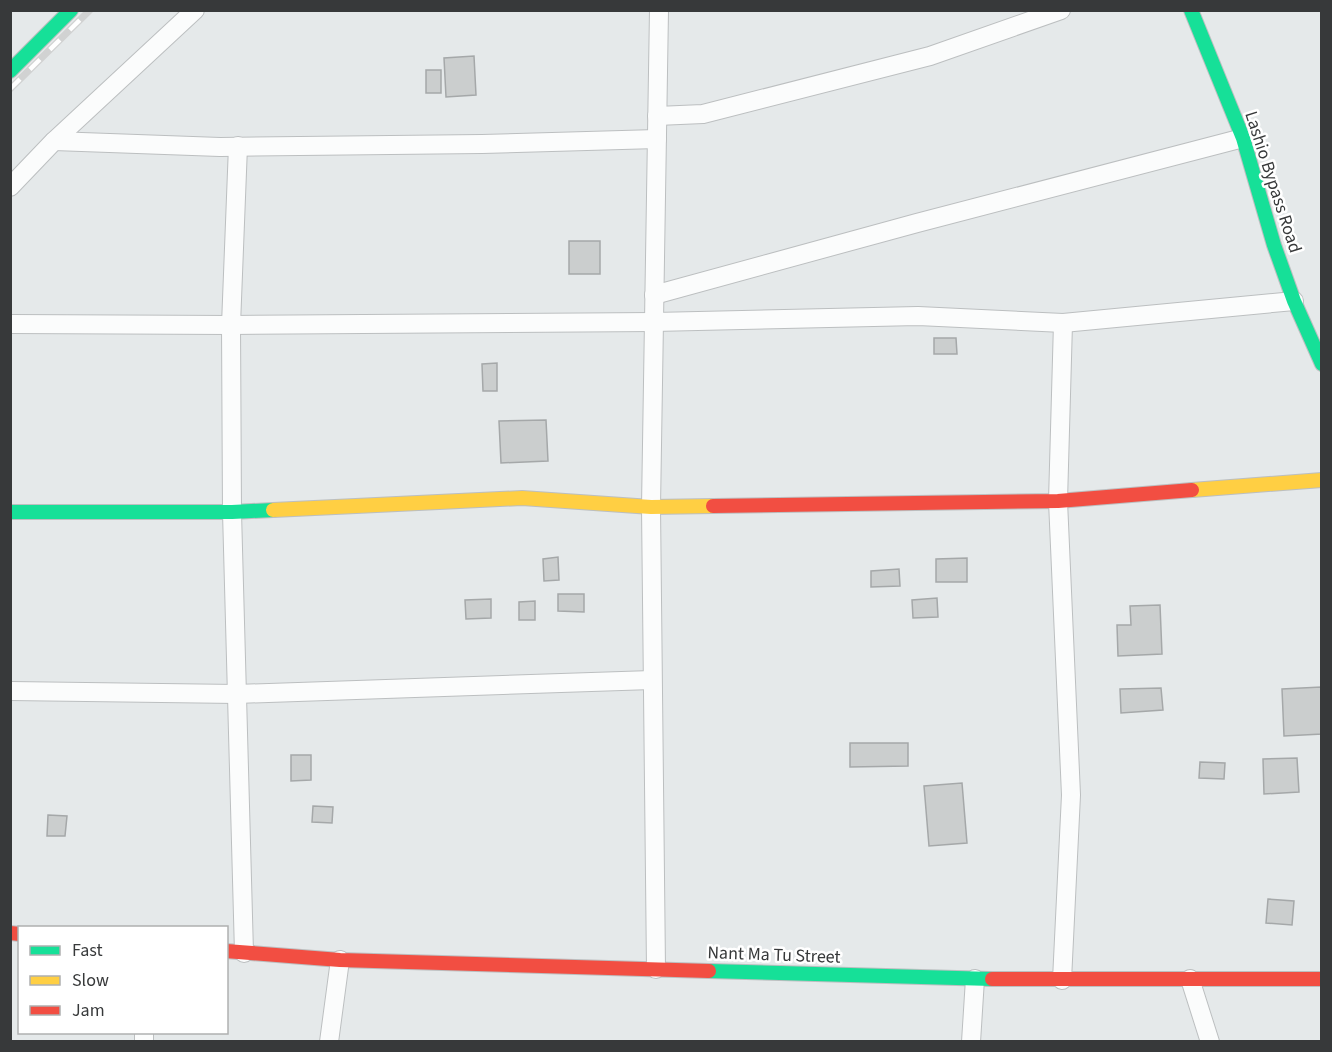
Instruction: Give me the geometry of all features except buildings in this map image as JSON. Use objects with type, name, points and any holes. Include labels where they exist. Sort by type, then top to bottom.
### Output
[{"type":"main road","points":[[10,71],[71,10]]},
{"type":"main road","name":"Lashio Bypass Road","points":[[1191,10],[1242,138],[1274,245],[1294,301],[1322,364]]},
{"type":"main road","points":[[10,512],[231,512],[522,498],[651,507],[1058,501],[1322,480]]},
{"type":"main road","name":"Nant Ma Tu Street","points":[[235,952],[340,960],[975,979],[1322,979]]},
{"type":"street","points":[[10,187],[54,141],[195,10]]},
{"type":"street","points":[[656,969],[651,507],[659,10]]},
{"type":"street","points":[[657,116],[703,114],[918,59],[1061,10]]},
{"type":"street","points":[[654,295],[1242,138]]},
{"type":"street","points":[[54,141],[238,146],[482,144],[657,139]]},
{"type":"street","points":[[235,952],[237,694],[231,512],[231,325],[238,146]]},
{"type":"street","points":[[10,324],[654,322],[918,316],[1063,322],[1294,301]]},
{"type":"street","points":[[1062,980],[1071,795],[1058,501],[1063,322]]},
{"type":"street","points":[[10,690],[237,694],[652,680]]},
{"type":"street","points":[[329,1041],[340,960]]},
{"type":"street","points":[[971,1041],[975,979]]},
{"type":"street","points":[[1190,979],[1210,1041]]},
{"type":"railway","points":[[10,89],[90,10]]},
{"type":"traffic: fast","points":[[10,71],[71,10]]},
{"type":"traffic: fast","points":[[1191,10],[1243,138],[1274,245],[1294,301],[1322,364]]},
{"type":"traffic: fast","points":[[10,512],[273,510]]},
{"type":"traffic: fast","points":[[709,971],[992,979]]},
{"type":"traffic: slow","points":[[1192,490],[1322,480]]},
{"type":"traffic: slow","points":[[273,510],[522,498],[651,507],[713,506]]},
{"type":"traffic: jam","points":[[713,506],[1058,501],[1192,490]]},
{"type":"traffic: jam","points":[[10,933],[18,934]]},
{"type":"traffic: jam","points":[[228,951],[340,960],[709,971]]},
{"type":"traffic: jam","points":[[992,979],[1322,979]]}]
